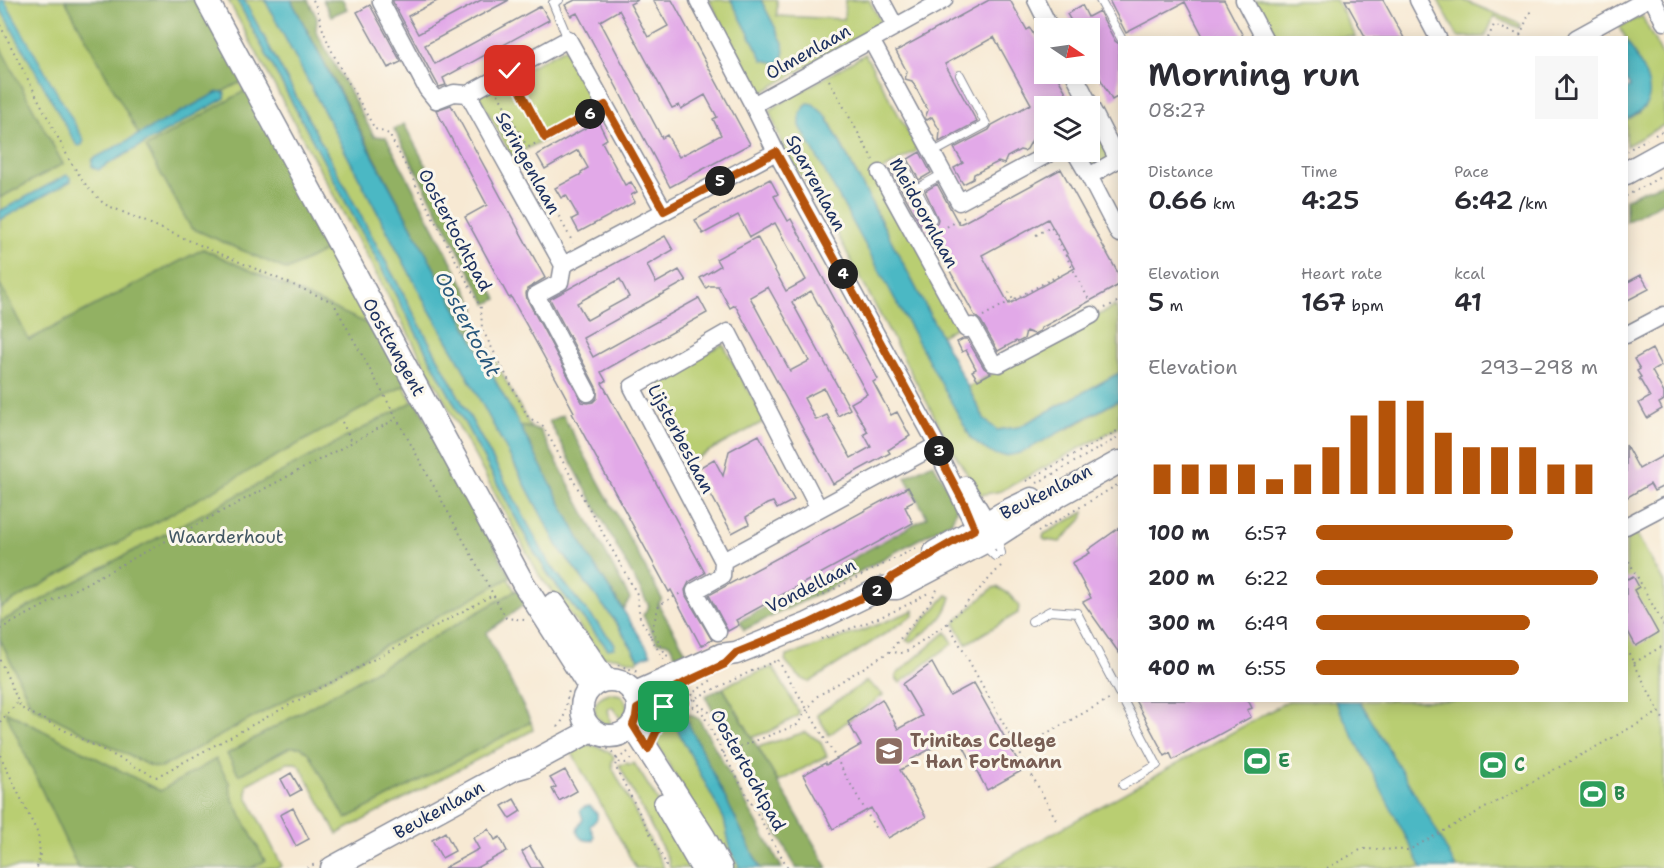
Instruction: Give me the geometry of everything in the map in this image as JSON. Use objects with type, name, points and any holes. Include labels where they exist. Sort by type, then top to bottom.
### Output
[{"type":"main road","name":"Oosttangent","points":[[207,0],[523,583],[602,678]]},
{"type":"main road","name":"Oosttangent","points":[[222,0],[536,577],[602,678]]},
{"type":"main road","points":[[1628,172],[1664,152]]},
{"type":"main road","points":[[1628,181],[1664,161]]},
{"type":"main road","name":"Beukenlaan","points":[[655,702],[725,664],[736,653],[808,624],[882,588],[897,588],[992,543],[1118,454]]},
{"type":"main road","name":"Beukenlaan","points":[[992,543],[1061,494],[1118,463]]},
{"type":"main road","points":[[655,702],[611,736],[602,735],[588,724],[582,702],[602,678],[620,682],[655,702],[704,837],[721,868]]},
{"type":"main road","points":[[655,702],[670,811],[702,868]]},
{"type":"main road","name":"Beukenlaan","points":[[332,868],[514,769],[525,766],[588,724]]},
{"type":"street","name":"Sparrenlaan","points":[[698,0],[776,152],[937,445],[952,464],[992,543]]},
{"type":"street","points":[[881,0],[895,26]]},
{"type":"street","name":"Olmenlaan","points":[[753,105],[895,26],[916,8],[944,0]]},
{"type":"street","points":[[1036,0],[1045,18]]},
{"type":"street","points":[[1244,0],[1263,36]]},
{"type":"street","points":[[1418,0],[1437,36]]},
{"type":"street","points":[[1580,36],[1645,0]]},
{"type":"street","points":[[1653,0],[1664,22]]},
{"type":"street","points":[[382,1],[427,89],[436,100],[454,93],[468,94],[568,39],[664,211]]},
{"type":"street","name":"Meidoornlaan","points":[[871,40],[963,209]]},
{"type":"street","name":"Seringenlaan","points":[[468,94],[563,265]]},
{"type":"street","points":[[1089,176],[1118,160],[1100,136]]},
{"type":"street","points":[[588,393],[536,296],[560,282],[563,265],[776,152]]},
{"type":"street","points":[[963,209],[1036,162]]},
{"type":"street","points":[[1081,162],[1118,232]]},
{"type":"street","name":"Meidoornlaan","points":[[880,172],[966,329],[972,326],[995,364],[999,364],[1092,315]]},
{"type":"street","points":[[1628,334],[1664,315]]},
{"type":"street","name":"Lijsterbeslaan","points":[[723,561],[632,387],[728,332],[819,509]]},
{"type":"street","points":[[718,632],[695,591],[722,576],[723,561],[937,445]]},
{"type":"street","points":[[1628,525],[1664,506]]},
{"type":"lane","points":[[559,0],[553,3],[568,39]]},
{"type":"lane","points":[[1100,0],[1120,36]]},
{"type":"lane","name":"Meidoornlaan","points":[[932,153],[986,124],[960,75]]},
{"type":"lane","points":[[903,164],[932,219]]},
{"type":"lane","points":[[916,189],[943,174]]},
{"type":"lane","points":[[1032,621],[1050,611],[1077,613],[1115,695]]},
{"type":"lane","points":[[1123,785],[1157,765],[1124,702]]},
{"type":"path","name":"Oostertochtpad","points":[[313,0],[318,8],[324,33],[375,129],[389,134],[481,308],[482,329],[528,417],[543,426],[637,594],[640,618],[650,636],[655,702],[688,704],[702,712],[788,868]]},
{"type":"path","points":[[1489,36],[1494,25],[1521,36],[1531,10]]},
{"type":"path","points":[[0,25],[70,161],[86,185],[104,204],[333,302],[506,618],[528,620]]},
{"type":"path","name":"Meidoornlaan","points":[[822,67],[880,172]]},
{"type":"path","points":[[510,71],[545,138]]},
{"type":"path","points":[[492,81],[525,142],[524,150],[574,246]]},
{"type":"path","points":[[505,161],[605,105]]},
{"type":"path","points":[[1628,195],[1664,175]]},
{"type":"path","points":[[918,242],[963,209]]},
{"type":"path","points":[[1036,234],[1051,227],[1093,307],[1092,315]]},
{"type":"path","points":[[972,326],[974,321],[1059,275]]},
{"type":"path","points":[[1009,292],[1013,300]]},
{"type":"path","points":[[0,629],[396,419]]},
{"type":"path","points":[[342,422],[351,441]]},
{"type":"path","points":[[1018,485],[1118,431]]},
{"type":"path","points":[[1029,487],[1118,438]]},
{"type":"path","points":[[1033,535],[1118,485]]},
{"type":"path","name":"Vondellaan","points":[[817,598],[927,543]]},
{"type":"path","points":[[889,652],[904,653],[948,623],[992,543]]},
{"type":"path","points":[[1628,560],[1664,626]]},
{"type":"path","points":[[723,753],[797,725],[816,697],[889,652],[928,605],[938,588]]},
{"type":"path","points":[[650,636],[659,605],[688,589],[695,591]]},
{"type":"path","points":[[0,660],[21,708],[156,777],[493,594]]},
{"type":"path","points":[[948,623],[1057,821]]},
{"type":"path","points":[[1634,663],[1664,645]]},
{"type":"path","points":[[1628,652],[1664,721]]},
{"type":"path","points":[[775,655],[877,831]]},
{"type":"path","points":[[655,702],[694,698],[778,660]]},
{"type":"path","points":[[602,678],[626,667],[655,702],[663,718],[668,711],[655,702]]},
{"type":"path","points":[[1018,749],[1115,695]]},
{"type":"path","points":[[694,698],[709,712],[730,751]]},
{"type":"path","points":[[0,722],[18,702]]},
{"type":"path","points":[[655,702],[664,707],[657,714],[655,702]]},
{"type":"path","points":[[1327,868],[1362,849],[1409,850],[1659,712]]},
{"type":"path","points":[[0,755],[38,834],[40,854],[37,868]]},
{"type":"path","points":[[617,759],[615,766],[666,868]]},
{"type":"green space","name":"Waarderhout","points":[[0,0],[195,0],[521,602],[481,631],[528,723],[531,722],[533,730],[337,834],[300,766],[296,763],[287,763],[247,784],[247,796],[282,866],[278,868],[141,868],[134,855],[113,868],[0,868]]},
{"type":"green space","points":[[65,0],[199,0],[243,81],[139,135]]},
{"type":"green space","points":[[228,0],[237,0],[533,550],[552,580],[608,649],[576,598],[549,563],[244,0],[265,0],[427,306],[456,355],[559,548],[615,621],[639,659],[636,662],[603,657],[539,575]]},
{"type":"green space","points":[[291,0],[308,0],[317,18],[316,31],[374,136],[386,137],[476,308],[471,336],[441,282]]},
{"type":"green space","points":[[323,0],[343,0],[347,9],[331,16]]},
{"type":"green space","points":[[709,0],[731,0],[763,60],[778,62],[784,56],[783,43],[761,0],[777,0],[777,16],[844,19],[845,0],[869,0],[882,24],[761,93]]},
{"type":"green space","points":[[1255,0],[1336,0],[1355,36],[1274,36]]},
{"type":"green space","points":[[1438,0],[1463,0],[1520,24],[1519,28],[1494,17],[1485,36],[1457,36]]},
{"type":"green space","points":[[1642,16],[1664,59],[1664,125],[1628,145],[1628,119],[1640,112],[1628,49],[1628,36],[1625,36],[1619,27]]},
{"type":"green space","points":[[0,47],[63,164],[0,198]]},
{"type":"green space","points":[[565,48],[598,111],[512,157],[478,94]]},
{"type":"green space","points":[[865,54],[918,150],[881,171],[963,323],[941,336],[826,115],[808,103],[800,113],[971,438],[1066,430],[1118,401],[1118,428],[1001,491],[980,495],[953,451],[815,193],[787,157],[769,110]]},
{"type":"green space","points":[[248,89],[333,247],[287,270],[191,228],[146,147]]},
{"type":"green space","points":[[404,124],[497,299],[487,304],[394,129]]},
{"type":"green space","points":[[1100,136],[1113,159],[1094,169],[1090,162],[1100,162]]},
{"type":"green space","points":[[1664,183],[1664,201],[1628,221],[1628,198]]},
{"type":"green space","points":[[203,249],[377,328],[407,384],[0,608],[0,284],[29,340]]},
{"type":"green space","points":[[1115,306],[1118,312],[1118,374],[1019,427],[997,430],[985,420],[968,387]]},
{"type":"green space","points":[[474,321],[531,428],[520,426],[471,336]]},
{"type":"green space","points":[[723,344],[765,421],[689,462],[670,425],[679,418],[658,379]]},
{"type":"green space","points":[[416,400],[511,577],[161,768],[150,766],[32,707],[0,639],[0,622]]},
{"type":"green space","points":[[563,415],[662,599],[658,604],[686,652],[676,656],[669,643],[657,642],[643,615],[649,606],[549,421]]},
{"type":"green space","points":[[520,426],[540,430],[630,599],[623,609],[588,556]]},
{"type":"green space","points":[[933,463],[955,502],[956,511],[952,521],[826,590],[744,630],[740,621],[927,517],[905,477]]},
{"type":"green space","points":[[1084,512],[1084,517],[1060,542],[1043,538],[1044,534]]},
{"type":"green space","points":[[1636,533],[1664,583],[1664,868],[991,868],[1286,702],[1628,702],[1628,538]]},
{"type":"green space","points":[[997,587],[1008,593],[1019,606],[1018,613],[966,644],[955,624],[957,620]]},
{"type":"green space","points":[[517,590],[526,603],[486,633],[531,722],[346,819],[309,753],[301,747],[290,747],[239,775],[227,754]]},
{"type":"green space","points":[[947,595],[951,597],[945,612],[937,622],[914,640],[910,642],[906,640]]},
{"type":"green space","points":[[914,610],[914,615],[810,682],[799,676],[785,660],[787,656],[867,629]]},
{"type":"green space","points":[[946,632],[953,643],[900,683],[896,678],[897,674]]},
{"type":"green space","points":[[773,667],[799,712],[798,716],[768,732],[752,737],[723,688],[735,681]]},
{"type":"green space","points":[[865,682],[883,695],[829,735],[817,715]]},
{"type":"green space","points":[[723,688],[828,868],[796,868],[705,696]]},
{"type":"green space","points":[[610,693],[621,695],[627,708],[623,722],[612,707],[608,709],[611,726],[599,719],[595,709],[598,699]]},
{"type":"green space","points":[[677,708],[699,719],[782,868],[760,868],[684,716]]},
{"type":"green space","points":[[5,711],[160,791],[216,759],[230,784],[232,798],[265,861],[251,868],[136,868],[127,865],[121,868],[78,868]]},
{"type":"green space","points":[[675,725],[724,819],[731,851],[740,868],[727,868],[656,742],[662,730]]},
{"type":"green space","points":[[805,732],[820,741],[827,756],[778,782],[758,747]]},
{"type":"green space","points":[[581,745],[599,747],[614,757],[613,769],[664,868],[636,868],[571,751]]},
{"type":"green space","points":[[628,763],[629,765],[634,763],[695,868],[670,868],[668,859],[619,765]]},
{"type":"water","points":[[0,0],[4,0],[84,140],[82,145],[76,144],[0,8]]},
{"type":"water","points":[[237,0],[244,0],[549,563],[615,644],[614,648],[608,649],[552,580],[533,550]]},
{"type":"water","points":[[265,0],[291,0],[588,555],[651,654],[639,659],[615,621],[559,548],[456,355],[427,306]]},
{"type":"water","points":[[731,0],[761,0],[783,43],[784,56],[778,63],[763,60]]},
{"type":"water","points":[[1628,42],[1648,81],[1649,99],[1637,114],[1628,119],[1628,88],[1630,87],[1628,84]]},
{"type":"water","points":[[218,92],[225,93],[225,98],[98,170],[92,166],[93,159]]},
{"type":"water","points":[[808,103],[813,104],[826,116],[985,420],[997,430],[1019,427],[1118,374],[1118,401],[1023,452],[1001,456],[989,452],[971,438],[800,126],[800,113]]},
{"type":"water","points":[[67,175],[71,181],[0,220],[0,211]]},
{"type":"water","points":[[1336,702],[1361,702],[1433,824],[1456,868],[1422,868]]},
{"type":"water","points":[[677,708],[684,715],[760,868],[740,868],[731,851],[724,819],[675,725],[672,712]]},
{"type":"water","points":[[590,806],[597,814],[597,819],[590,826],[594,836],[593,840],[581,838],[577,831],[583,819],[580,810]]},
{"type":"building","points":[[393,0],[439,0],[408,16],[418,34],[481,0],[509,0],[425,45],[435,64],[541,6],[549,20],[443,78],[446,85],[439,87]]},
{"type":"building","points":[[575,0],[638,0],[630,4],[648,37],[668,26],[653,0],[672,0],[750,144],[670,187],[577,13],[571,16],[565,5]],"holes":[[[619,10],[672,108],[679,105],[681,109],[705,95],[717,117],[713,119],[721,135],[679,157],[667,135],[662,138],[600,21]]]},
{"type":"building","points":[[989,0],[1010,0],[1027,30],[1030,28],[1034,35],[1034,84],[1061,84],[1068,96],[1034,96],[1034,141],[1032,140],[1024,151],[1020,150],[1007,157],[1004,164],[998,162],[974,174],[973,179],[963,184],[954,168],[963,163],[954,148],[1031,104],[994,37],[945,64],[977,122],[939,142],[940,131],[932,117],[927,120],[925,118],[928,110],[912,81],[905,79],[907,72],[896,51]]},
{"type":"building","points":[[1109,0],[1224,0],[1243,36],[1203,36],[1185,2],[1126,33]]},
{"type":"building","points":[[1345,0],[1383,0],[1403,36],[1365,36]]},
{"type":"building","points":[[370,5],[401,62],[388,68],[357,12]]},
{"type":"building","points":[[1082,5],[1088,17],[1099,11],[1118,43],[1118,97],[1112,100],[1100,78],[1100,18],[1069,18],[1067,14]]},
{"type":"building","points":[[451,105],[545,278],[527,289],[527,299],[582,402],[593,402],[597,398],[597,389],[550,299],[665,236],[673,250],[647,265],[656,283],[679,270],[686,281],[583,338],[593,357],[699,298],[707,313],[601,372],[606,381],[602,383],[705,573],[689,582],[685,590],[686,596],[712,640],[701,646],[671,590],[669,592],[572,413],[574,412],[559,384],[465,217],[487,205],[436,110]],"holes":[[[620,279],[629,297],[587,320],[577,303]]]},
{"type":"building","points":[[598,121],[607,139],[602,142],[625,185],[631,182],[637,192],[631,195],[635,202],[579,232],[572,219],[578,216],[566,195],[561,198],[555,188],[582,174],[581,172],[588,168],[578,150],[545,169],[537,155]]},
{"type":"building","points":[[920,152],[931,173],[919,180],[908,159]]},
{"type":"building","points":[[897,165],[926,222],[932,225],[937,223],[938,219],[925,191],[937,184],[959,224],[1061,169],[1118,273],[1118,286],[1034,334],[1026,331],[1024,339],[998,351],[981,321],[975,316],[925,226],[922,227],[890,169]],"holes":[[[1048,219],[1075,268],[1009,304],[982,255]]]},
{"type":"building","points":[[770,179],[778,194],[774,196],[788,221],[791,219],[878,379],[873,382],[891,415],[897,412],[910,436],[888,450],[890,453],[833,484],[735,305],[730,308],[718,286],[706,288],[700,278],[720,266],[716,259],[757,237],[786,291],[806,280],[775,223],[750,237],[738,215],[703,234],[695,220]],"holes":[[[768,287],[809,361],[790,371],[750,297]],[[811,291],[867,394],[851,403],[868,432],[864,434],[871,447],[851,458],[827,415],[816,420],[804,398],[824,388],[838,416],[850,409],[792,302]]]},
{"type":"building","points":[[1641,275],[1649,289],[1628,300],[1628,282]]},
{"type":"building","points":[[967,339],[984,368],[991,373],[978,380],[972,371],[976,369],[966,350],[962,352],[957,342]]},
{"type":"building","points":[[1652,349],[1661,366],[1652,371],[1664,393],[1664,400],[1659,403],[1662,409],[1647,418],[1639,403],[1650,397],[1639,378],[1641,377],[1637,371],[1640,369],[1634,359]]},
{"type":"building","points":[[759,435],[794,500],[777,509],[773,502],[767,504],[746,517],[749,524],[732,533],[697,469],[714,459],[723,476],[729,451]]},
{"type":"building","points":[[1628,449],[1639,469],[1664,455],[1664,486],[1654,491],[1650,484],[1628,497]]},
{"type":"building","points":[[908,487],[915,500],[905,507],[913,523],[736,620],[739,625],[728,631],[709,595]]},
{"type":"building","points":[[1118,529],[1118,652],[1083,602],[1091,598],[1072,563],[1090,553],[1088,550]]},
{"type":"building","points":[[1633,576],[1639,587],[1634,590],[1658,633],[1636,646],[1628,632],[1628,579]]},
{"type":"building","name":"Trinitas College - Han Fortmann","points":[[932,663],[950,696],[974,683],[1023,770],[987,790],[959,738],[947,745],[945,741],[910,760],[912,764],[900,770],[926,817],[888,838],[871,808],[833,829],[803,775],[861,745],[848,722],[882,699],[898,729],[922,716],[903,684]]},
{"type":"building","points":[[1136,702],[1249,702],[1252,708],[1247,710],[1251,717],[1173,760],[1170,753],[1165,756]]},
{"type":"building","points":[[565,770],[577,791],[559,801],[552,789],[556,787],[550,778]]},
{"type":"building","points":[[291,773],[301,790],[290,796],[281,779]]},
{"type":"building","points":[[514,799],[521,811],[510,818],[502,806]]},
{"type":"building","points":[[293,808],[309,839],[296,846],[280,815]]},
{"type":"building","points":[[489,829],[495,840],[500,837],[507,851],[476,868],[444,868],[479,849],[473,838]]},
{"type":"building","points":[[445,832],[455,851],[442,858],[432,840]]},
{"type":"building","points":[[530,846],[543,868],[531,868],[522,852]]},
{"type":"place","name":"Trinitas College - Han Fortmann","points":[[889,751]]},
{"type":"place","name":"E","points":[[1257,761]]},
{"type":"place","name":"C","points":[[1493,765]]},
{"type":"place","name":"B","points":[[1593,794]]},
{"type":"route","points":[[510,71],[545,138],[605,105],[664,211],[776,152],[937,445],[944,465],[975,529],[892,577],[882,588],[808,624],[736,653],[725,664],[637,709],[633,725],[648,749],[668,711],[686,702],[684,697],[664,707]]},
{"type":"water label","name":"Oostertocht","points":[[468,324]]}]
